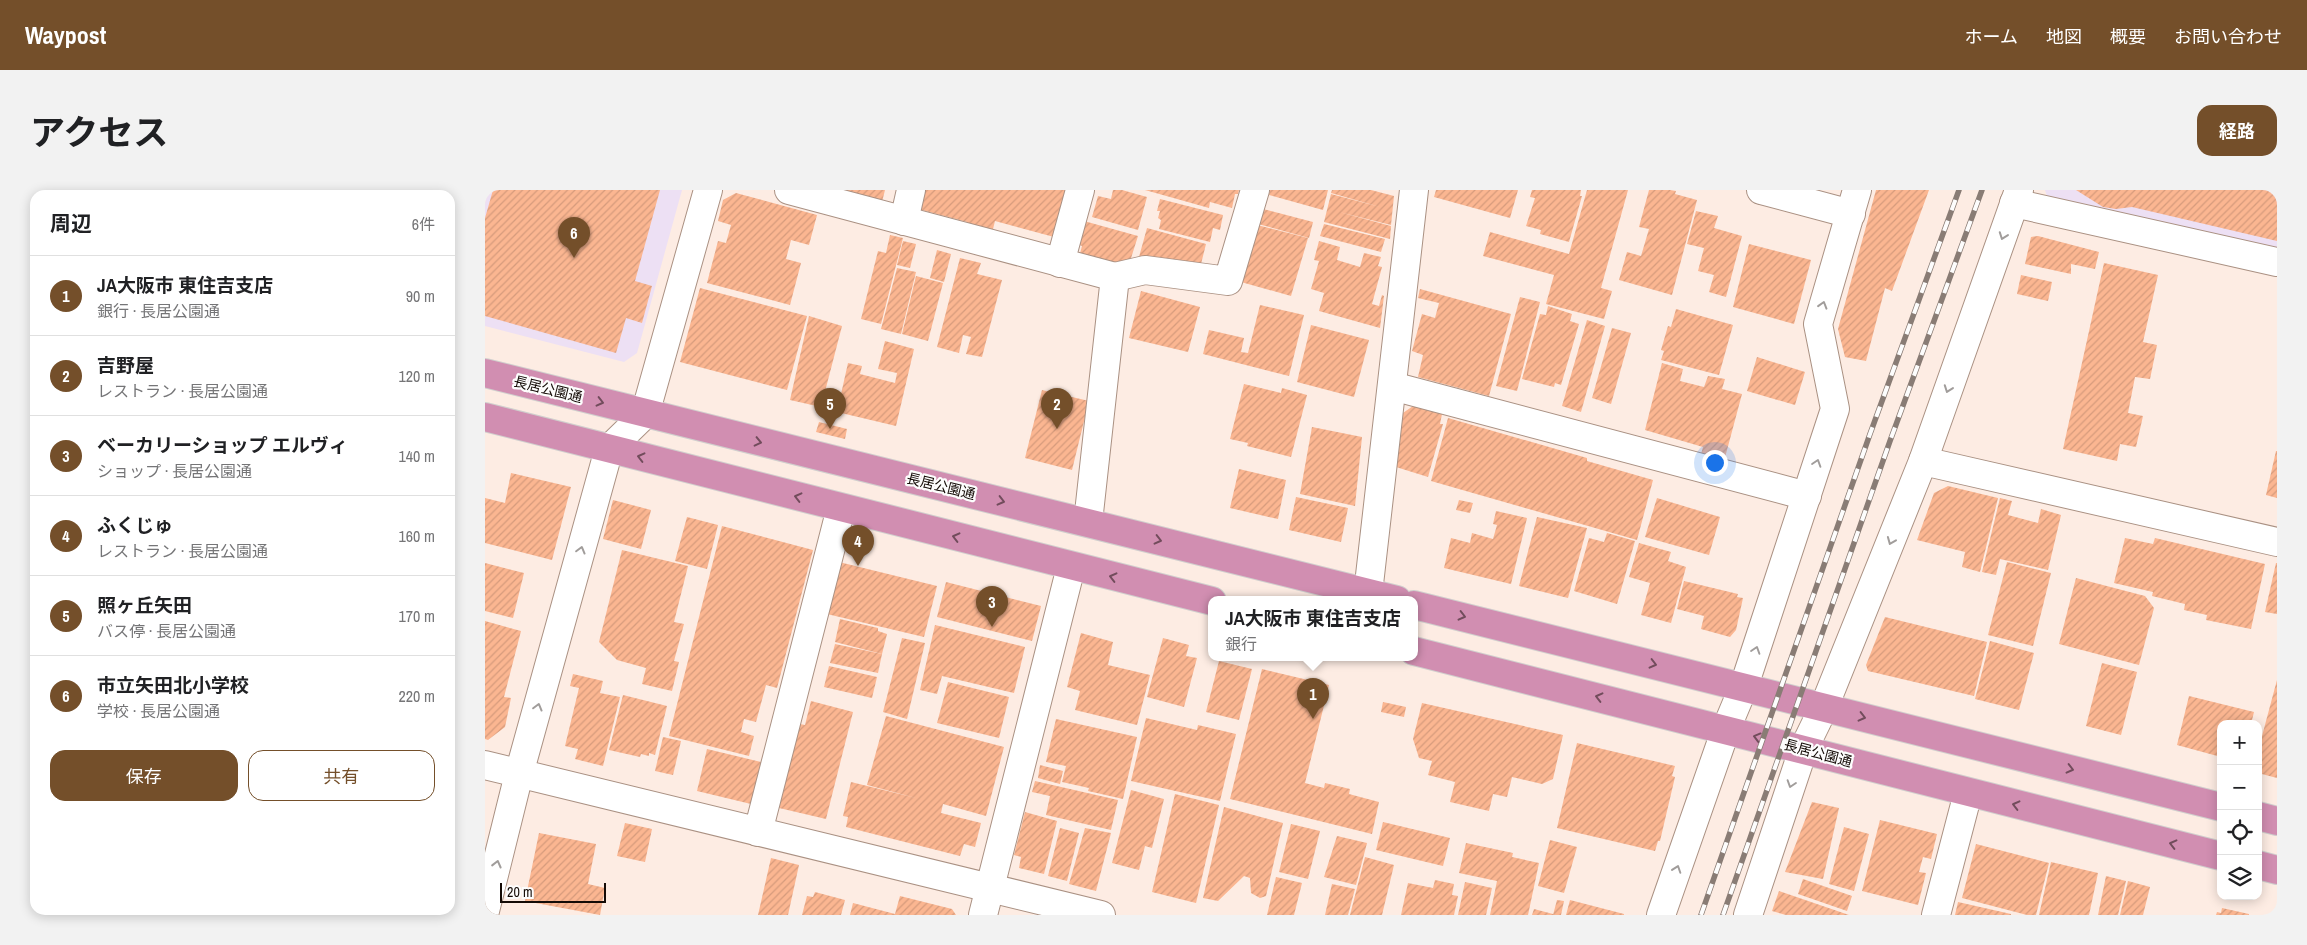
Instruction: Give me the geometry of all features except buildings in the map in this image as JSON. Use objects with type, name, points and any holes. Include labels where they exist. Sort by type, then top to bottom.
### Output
[{"type":"highway","name":"長居公園通","points":[[485,373],[1380,596]]},
{"type":"highway","points":[[485,417],[1071,567],[1208,600]]},
{"type":"highway","points":[[1418,605],[2217,806]]},
{"type":"highway","name":"長居公園通","points":[[1418,652],[2217,855]]},
{"type":"highway","points":[[2262,817],[2277,821]]},
{"type":"highway","points":[[2262,866],[2277,870]]},
{"type":"street","points":[[485,911],[519,774],[609,449],[645,414],[708,190]]},
{"type":"street","points":[[789,190],[1115,277],[1145,270],[1228,281],[1255,190]]},
{"type":"street","points":[[905,221],[911,190]]},
{"type":"street","points":[[1060,263],[1080,190]]},
{"type":"street","points":[[1368,593],[1414,190]]},
{"type":"street","points":[[1661,915],[1726,729],[1744,686],[1835,409],[1818,324],[1854,202],[1761,190]]},
{"type":"street","points":[[1748,915],[1803,750],[1824,708],[1923,461],[2016,197],[2277,262]]},
{"type":"street","points":[[1088,522],[1115,277]]},
{"type":"street","points":[[1391,386],[1807,496]]},
{"type":"street","points":[[1923,461],[2277,542]]},
{"type":"street","points":[[759,832],[841,508]]},
{"type":"street","points":[[983,915],[1071,567]]},
{"type":"street","points":[[485,765],[1101,915]]},
{"type":"street","points":[[1936,915],[1968,793]]},
{"type":"shaded area","points":[[485,190],[682,190],[637,353],[624,362],[485,326]]},
{"type":"shaded area","points":[[2045,190],[2277,190],[2277,252],[2048,199]]},
{"type":"railway","points":[[1701,915],[1870,434],[1959,190]]},
{"type":"railway","points":[[1723,915],[1890,441],[1982,190]]},
{"type":"place","name":"市立矢田北小学校","points":[[574,258]]},
{"type":"place","name":"照ヶ丘矢田","points":[[830,429]]},
{"type":"place","name":"吉野屋","points":[[1057,429]]},
{"type":"place","name":"ふくじゅ","points":[[858,566]]},
{"type":"place","name":"ベーカリーショップ エルヴィ","points":[[992,627]]},
{"type":"place","name":"JA大阪市 東住吉支店","points":[[1313,719]]}]
